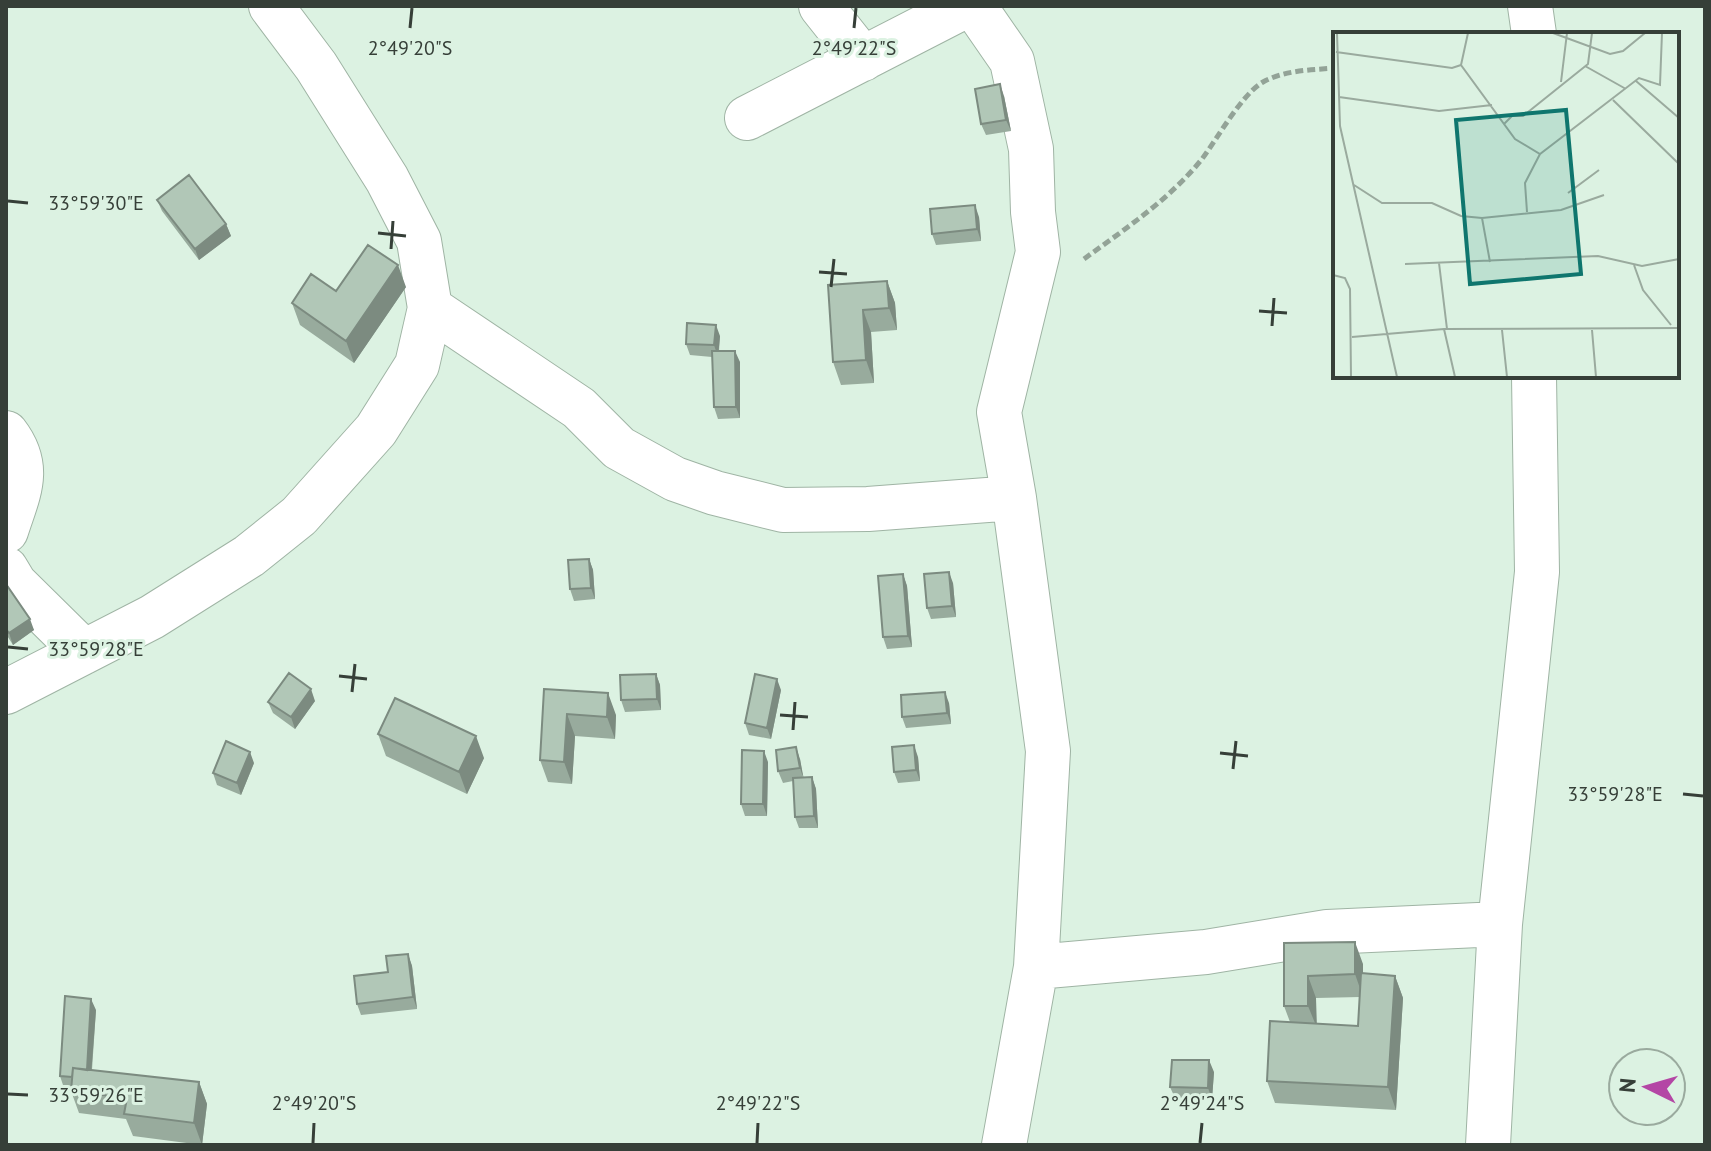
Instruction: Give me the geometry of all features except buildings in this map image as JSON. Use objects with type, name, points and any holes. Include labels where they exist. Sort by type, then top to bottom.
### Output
[{"type":"street","points":[[6,692],[152,617],[249,556],[299,516],[376,430],[417,365],[430,308],[419,241],[387,179],[316,66],[271,6]]},
{"type":"street","points":[[821,6],[863,59]]},
{"type":"street","points":[[747,118],[965,6]]},
{"type":"street","points":[[974,6],[1012,61],[1031,149],[1038,252],[999,412],[1014,498],[1048,751],[1036,967],[1004,1145]]},
{"type":"street","points":[[1530,6],[1534,32]]},
{"type":"street","points":[[430,308],[579,408],[619,448],[675,479],[715,493],[783,510],[868,509],[1014,498]]},
{"type":"street","points":[[1488,1145],[1500,924],[1537,572],[1534,378]]},
{"type":"street","points":[[6,433],[17,447],[22,472],[6,531]]},
{"type":"street","points":[[6,569],[15,584],[84,652]]},
{"type":"street","points":[[1036,967],[1206,952],[1327,932],[1500,924]]},
{"type":"path","points":[[1078,263],[1147,212],[1201,161],[1227,121],[1261,83],[1291,72],[1333,68]]}]
